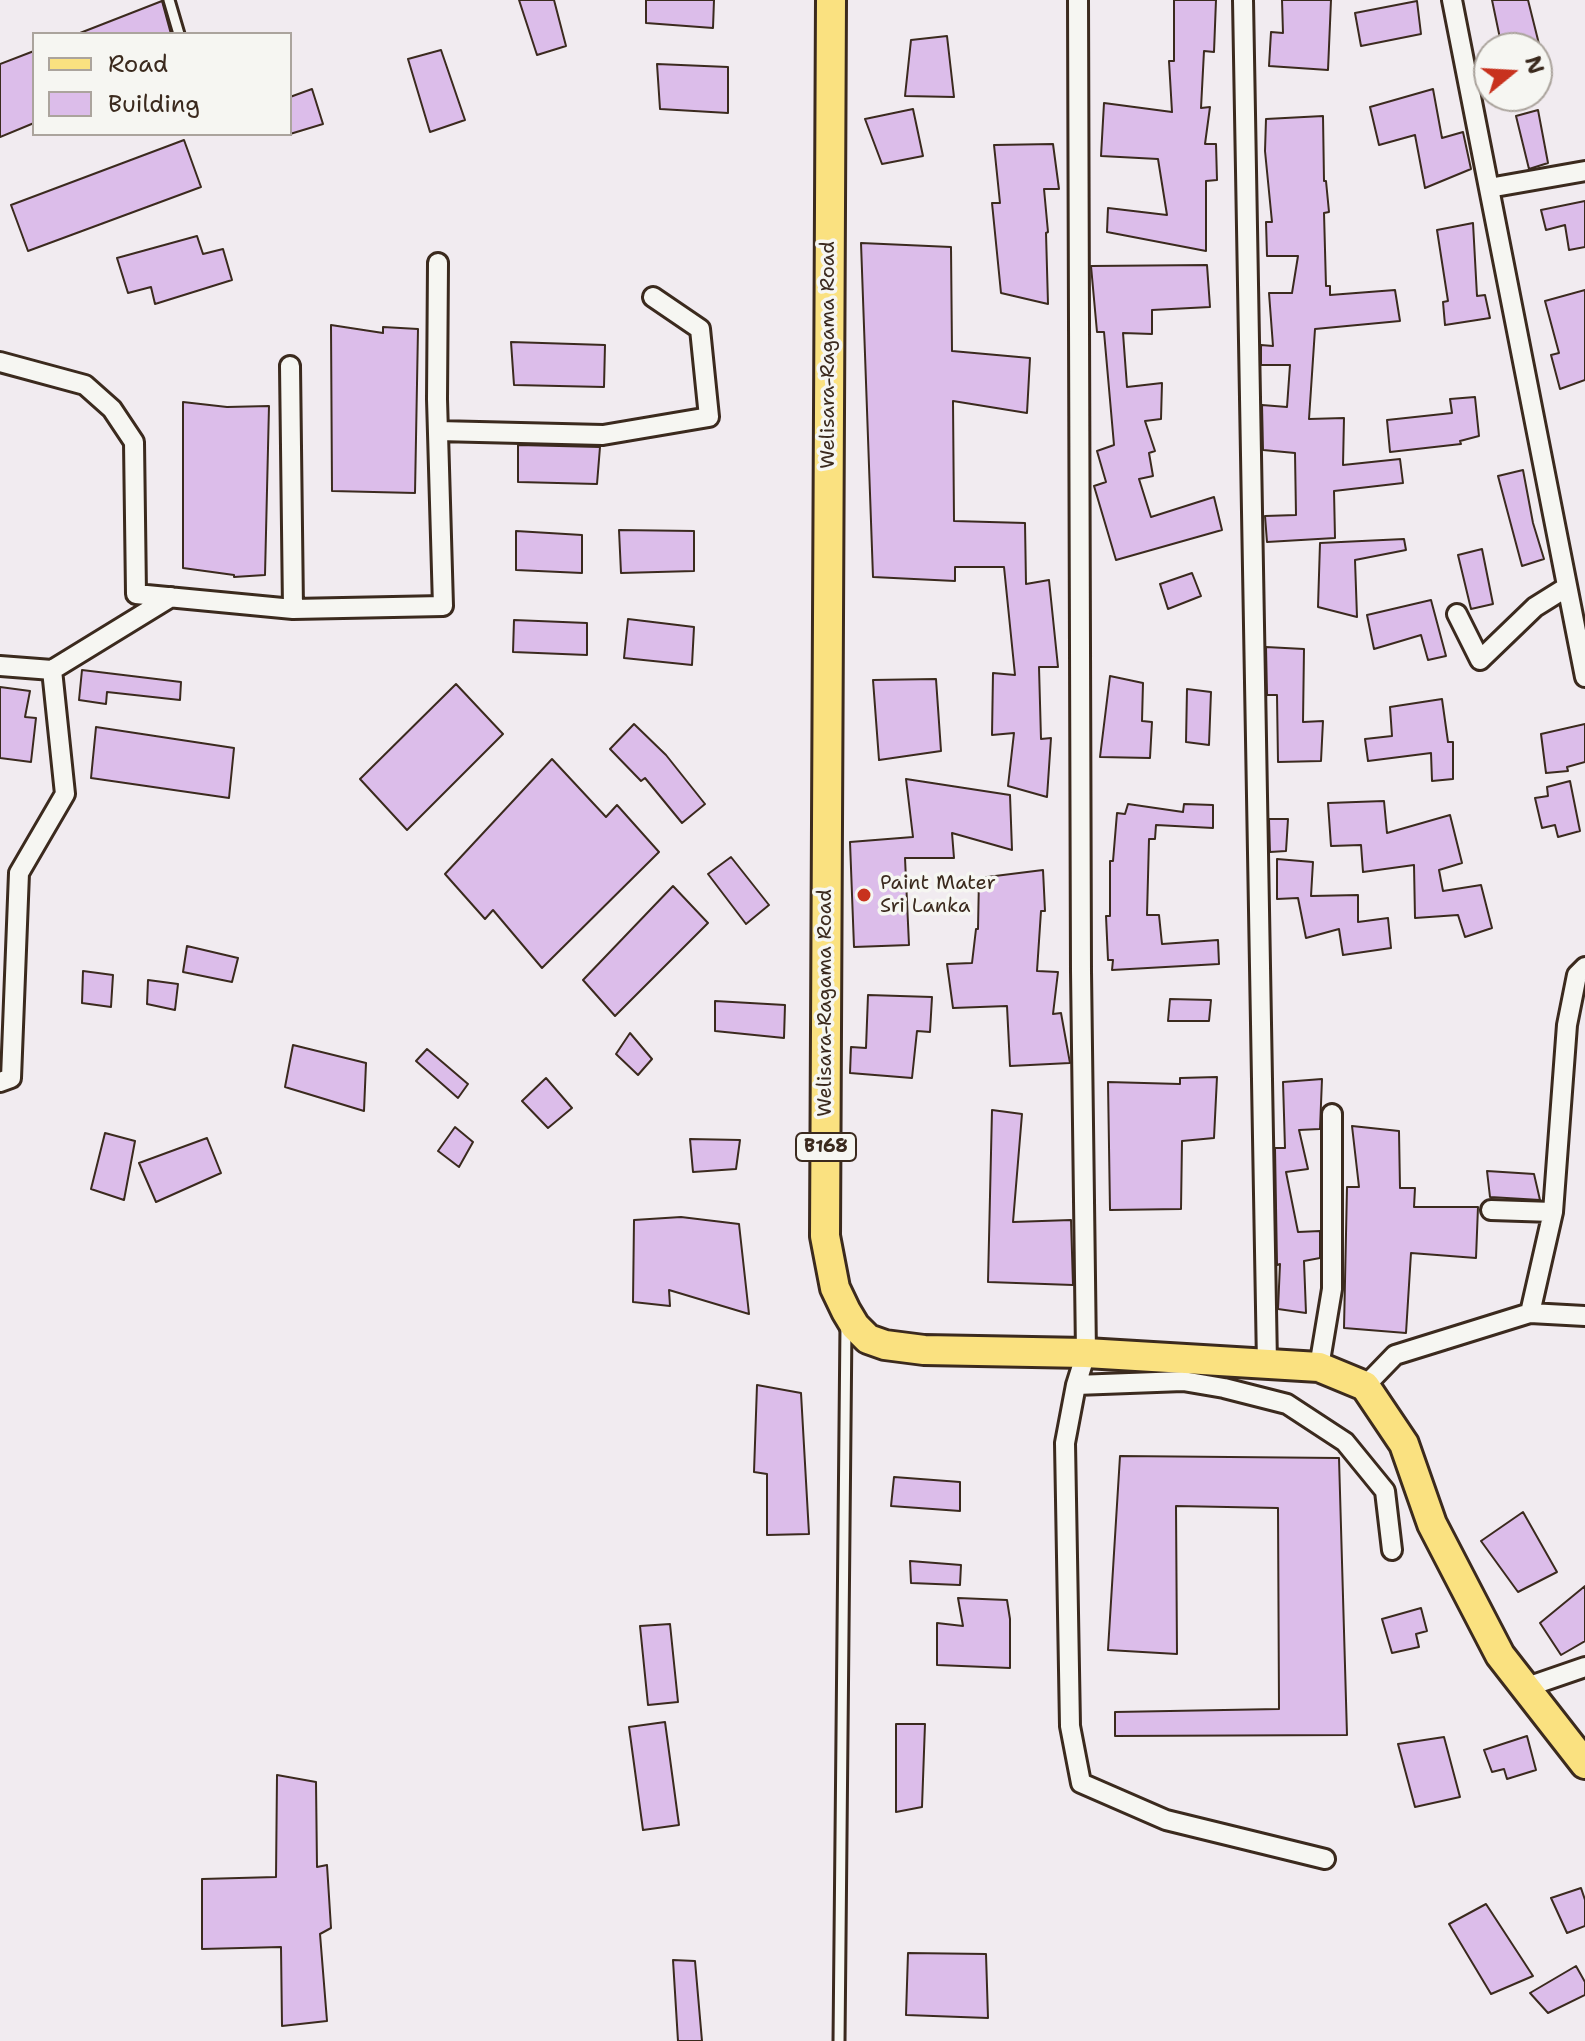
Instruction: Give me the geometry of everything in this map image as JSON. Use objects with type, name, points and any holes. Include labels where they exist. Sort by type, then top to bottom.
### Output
[{"type":"main road","name":"Welisara-Ragama Road","points":[[831,0],[825,1236],[835,1288],[855,1326],[868,1339],[885,1345],[924,1350],[1086,1353],[1319,1367],[1365,1386]]},
{"type":"main road","points":[[1365,1386],[1404,1444],[1432,1524],[1500,1655],[1585,1764]]},
{"type":"street","points":[[1078,0],[1081,939],[1086,1353],[1076,1385],[1065,1443],[1070,1726],[1081,1783],[1166,1820],[1325,1859]]},
{"type":"street","points":[[1243,0],[1267,1363]]},
{"type":"street","points":[[1452,0],[1585,677]]},
{"type":"street","points":[[1489,188],[1585,171]]},
{"type":"street","points":[[0,362],[85,385],[112,409],[134,442],[136,594],[293,609],[443,606],[438,431],[438,263]]},
{"type":"street","points":[[438,431],[603,435],[709,417],[700,329],[653,297]]},
{"type":"street","points":[[290,366],[293,609]]},
{"type":"street","points":[[1457,614],[1480,660],[1535,607],[1567,587]]},
{"type":"street","points":[[0,666],[52,670],[171,597]]},
{"type":"street","points":[[0,1082],[11,1078],[19,873],[65,794],[52,670]]},
{"type":"street","points":[[1530,1313],[1553,1212],[1567,1025],[1577,975],[1585,967]]},
{"type":"street","points":[[1319,1367],[1332,1289],[1332,1114]]},
{"type":"street","points":[[1491,1210],[1553,1212]]},
{"type":"street","points":[[1365,1386],[1395,1355],[1530,1313],[1585,1316]]},
{"type":"street","points":[[1076,1385],[1183,1381],[1287,1404],[1345,1442],[1385,1491],[1392,1550]]},
{"type":"street","points":[[1524,1688],[1585,1667]]},
{"type":"lane","points":[[169,0],[178,32]]},
{"type":"lane","points":[[839,2041],[846,1311]]},
{"type":"building","points":[[519,0],[554,0],[566,46],[537,55]]},
{"type":"building","points":[[646,0],[714,0],[713,28],[646,23]]},
{"type":"building","points":[[1174,0],[1216,0],[1214,52],[1204,51],[1201,108],[1210,107],[1205,144],[1216,144],[1217,180],[1206,181],[1206,251],[1107,232],[1108,208],[1167,215],[1158,159],[1101,156],[1104,103],[1172,112],[1169,61],[1174,61]]},
{"type":"building","points":[[1282,0],[1331,0],[1328,70],[1269,66],[1271,32],[1283,33]]},
{"type":"building","points":[[1492,0],[1528,0],[1536,32],[1499,32]]},
{"type":"building","points":[[162,1],[170,32],[83,32]]},
{"type":"building","points":[[1417,1],[1421,34],[1361,46],[1355,13]]},
{"type":"building","points":[[947,36],[954,97],[905,96],[911,40]]},
{"type":"building","points":[[441,50],[465,120],[430,132],[408,59]]},
{"type":"building","points":[[32,52],[32,124],[0,137],[0,64]]},
{"type":"building","points":[[657,64],[728,67],[728,113],[660,109]]},
{"type":"building","points":[[312,89],[323,124],[292,133],[292,96]]},
{"type":"building","points":[[1433,89],[1442,138],[1463,132],[1471,169],[1425,188],[1415,135],[1379,145],[1370,107]]},
{"type":"building","points":[[913,109],[923,156],[882,164],[865,119]]},
{"type":"building","points":[[1538,112],[1548,163],[1529,169],[1516,116]]},
{"type":"building","points":[[1323,116],[1324,181],[1329,212],[1324,213],[1326,286],[1330,286],[1330,295],[1395,290],[1400,321],[1315,329],[1309,419],[1344,418],[1343,465],[1400,459],[1403,483],[1334,491],[1335,538],[1267,542],[1265,516],[1296,515],[1295,453],[1263,450],[1262,405],[1287,407],[1290,365],[1261,365],[1261,345],[1273,346],[1269,293],[1292,293],[1298,256],[1267,256],[1266,222],[1272,222],[1265,151],[1266,119]]},
{"type":"building","points":[[184,140],[201,187],[28,251],[11,205]]},
{"type":"building","points":[[1053,144],[1059,189],[1044,189],[1048,232],[1048,304],[1001,293],[992,203],[1000,203],[994,145]]},
{"type":"building","points":[[1585,201],[1585,247],[1569,250],[1565,225],[1546,230],[1541,210]]},
{"type":"building","points":[[1473,223],[1477,296],[1485,295],[1490,318],[1445,325],[1443,302],[1448,301],[1437,230]]},
{"type":"building","points":[[197,236],[203,254],[223,249],[232,280],[155,304],[151,287],[128,293],[117,258]]},
{"type":"building","points":[[861,243],[951,247],[952,351],[1030,358],[1027,413],[953,401],[954,521],[1025,523],[1026,584],[1049,580],[1058,667],[1039,667],[1041,739],[1051,738],[1047,797],[1008,786],[1014,733],[992,735],[993,673],[1015,675],[1004,567],[955,567],[955,581],[873,577]]},
{"type":"building","points":[[1207,265],[1210,307],[1152,310],[1152,334],[1123,333],[1127,387],[1162,383],[1161,419],[1145,421],[1155,451],[1149,453],[1153,476],[1139,479],[1151,517],[1214,497],[1222,530],[1116,560],[1094,486],[1106,482],[1097,451],[1114,445],[1104,332],[1097,332],[1091,266]]},
{"type":"building","points":[[1585,290],[1585,380],[1560,389],[1551,355],[1559,353],[1545,301]]},
{"type":"building","points":[[331,325],[383,333],[383,327],[418,329],[415,493],[332,491]]},
{"type":"building","points":[[511,342],[605,345],[604,387],[514,385]]},
{"type":"building","points":[[1475,397],[1479,436],[1460,441],[1461,444],[1390,452],[1387,420],[1452,413],[1450,399]]},
{"type":"building","points":[[183,402],[227,407],[269,406],[265,575],[234,577],[183,568]]},
{"type":"building","points":[[518,445],[600,447],[597,484],[518,482]]},
{"type":"building","points":[[1523,470],[1533,523],[1544,559],[1522,566],[1498,476]]},
{"type":"building","points":[[619,530],[694,531],[694,571],[621,573]]},
{"type":"building","points":[[516,531],[582,535],[582,573],[516,570]]},
{"type":"building","points":[[1404,539],[1406,550],[1355,560],[1357,617],[1318,607],[1320,543]]},
{"type":"building","points":[[1482,549],[1493,604],[1471,609],[1458,555]]},
{"type":"building","points":[[1192,573],[1201,596],[1168,609],[1160,584]]},
{"type":"building","points":[[1431,600],[1446,656],[1428,660],[1421,635],[1374,649],[1367,615]]},
{"type":"building","points":[[628,619],[694,627],[692,665],[624,658]]},
{"type":"building","points":[[514,620],[587,623],[587,655],[513,652]]},
{"type":"building","points":[[1266,647],[1304,649],[1303,722],[1323,721],[1321,761],[1278,762],[1277,695],[1267,695]]},
{"type":"building","points":[[82,670],[181,682],[180,700],[107,692],[106,704],[79,700]]},
{"type":"building","points":[[1110,676],[1143,683],[1142,721],[1152,722],[1150,758],[1100,757]]},
{"type":"building","points":[[936,679],[941,751],[879,760],[873,680]]},
{"type":"building","points":[[456,684],[503,734],[407,830],[360,779]]},
{"type":"building","points":[[0,687],[30,691],[25,717],[36,718],[31,762],[0,758]]},
{"type":"building","points":[[1187,689],[1211,692],[1209,745],[1186,742]]},
{"type":"building","points":[[1442,699],[1448,742],[1453,742],[1453,779],[1432,781],[1431,753],[1368,761],[1365,739],[1392,736],[1390,707]]},
{"type":"building","points":[[634,724],[666,755],[705,804],[682,823],[645,778],[641,781],[610,749]]},
{"type":"building","points":[[1585,724],[1585,762],[1567,767],[1568,771],[1546,773],[1541,734]]},
{"type":"building","points":[[96,727],[234,748],[229,798],[91,778]]},
{"type":"building","points":[[552,759],[606,817],[617,805],[659,852],[542,968],[493,910],[485,919],[445,874]]},
{"type":"building","points":[[906,779],[1010,795],[1012,850],[952,833],[954,858],[905,858],[909,945],[854,947],[850,842],[913,837]]},
{"type":"building","points":[[1570,781],[1580,831],[1558,837],[1555,825],[1542,828],[1535,798],[1548,796],[1547,787]]},
{"type":"building","points":[[1384,801],[1387,833],[1450,815],[1462,863],[1439,870],[1443,891],[1481,885],[1492,928],[1465,937],[1458,915],[1415,918],[1414,865],[1363,872],[1361,845],[1331,846],[1328,803]]},
{"type":"building","points":[[1128,804],[1183,812],[1184,804],[1213,805],[1213,828],[1156,825],[1155,839],[1149,839],[1147,915],[1159,915],[1162,944],[1218,940],[1219,964],[1112,970],[1113,960],[1108,960],[1106,916],[1110,916],[1110,861],[1113,861],[1117,813],[1125,814]]},
{"type":"building","points":[[1269,819],[1288,819],[1286,851],[1270,852]]},
{"type":"building","points":[[731,857],[769,905],[746,924],[708,874]]},
{"type":"building","points":[[1277,859],[1313,862],[1311,896],[1358,895],[1358,922],[1388,918],[1391,948],[1343,955],[1339,929],[1306,938],[1298,898],[1277,899]]},
{"type":"building","points":[[1043,870],[1045,911],[1041,911],[1037,971],[1058,972],[1053,1014],[1061,1013],[1070,1063],[1010,1066],[1007,1006],[953,1008],[947,964],[972,963],[978,929],[979,878]]},
{"type":"building","points":[[673,886],[708,923],[615,1016],[583,980]]},
{"type":"building","points":[[187,946],[238,958],[232,982],[183,972]]},
{"type":"building","points":[[83,971],[113,975],[111,1007],[82,1003]]},
{"type":"building","points":[[148,980],[178,984],[175,1010],[147,1004]]},
{"type":"building","points":[[868,995],[932,997],[930,1032],[917,1031],[912,1078],[850,1073],[851,1047],[866,1048]]},
{"type":"building","points":[[1170,999],[1211,1000],[1209,1021],[1168,1021]]},
{"type":"building","points":[[715,1001],[785,1005],[784,1038],[715,1031]]},
{"type":"building","points":[[630,1033],[652,1059],[638,1075],[616,1054]]},
{"type":"building","points":[[293,1045],[366,1063],[364,1111],[285,1087]]},
{"type":"building","points":[[427,1049],[468,1084],[458,1098],[416,1061]]},
{"type":"building","points":[[1217,1077],[1214,1138],[1182,1141],[1181,1209],[1110,1210],[1108,1082],[1180,1084],[1180,1078]]},
{"type":"building","points":[[546,1078],[572,1108],[548,1128],[522,1101]]},
{"type":"building","points":[[1322,1079],[1320,1129],[1299,1130],[1308,1169],[1286,1172],[1298,1232],[1320,1231],[1320,1258],[1304,1261],[1306,1313],[1278,1309],[1280,1264],[1277,1265],[1275,1148],[1285,1148],[1283,1082]]},
{"type":"building","points":[[992,1110],[1022,1114],[1013,1222],[1071,1220],[1073,1285],[988,1282]]},
{"type":"building","points":[[1352,1126],[1399,1131],[1400,1188],[1415,1188],[1414,1207],[1478,1207],[1476,1258],[1411,1253],[1406,1333],[1344,1328],[1347,1187],[1359,1187]]},
{"type":"building","points":[[455,1127],[473,1142],[459,1167],[438,1151]]},
{"type":"building","points":[[105,1133],[135,1141],[124,1200],[91,1189]]},
{"type":"building","points":[[207,1138],[221,1173],[156,1202],[139,1163]]},
{"type":"building","points":[[690,1139],[740,1140],[736,1169],[693,1172]]},
{"type":"building","points":[[1487,1171],[1534,1174],[1540,1200],[1490,1197]]},
{"type":"building","points":[[681,1217],[739,1224],[749,1314],[669,1290],[670,1306],[633,1302],[634,1220]]},
{"type":"building","points":[[757,1385],[801,1393],[809,1534],[767,1535],[767,1474],[754,1472]]},
{"type":"building","points":[[1120,1456],[1339,1458],[1347,1735],[1115,1736],[1115,1712],[1279,1709],[1278,1508],[1176,1506],[1177,1654],[1108,1650]]},
{"type":"building","points":[[894,1477],[960,1482],[960,1511],[891,1506]]},
{"type":"building","points":[[1523,1512],[1557,1572],[1518,1592],[1481,1541]]},
{"type":"building","points":[[910,1561],[961,1565],[960,1585],[911,1583]]},
{"type":"building","points":[[1585,1586],[1585,1641],[1561,1655],[1540,1623]]},
{"type":"building","points":[[958,1598],[1007,1600],[1010,1668],[937,1665],[937,1623],[963,1626]]},
{"type":"building","points":[[1421,1608],[1427,1631],[1416,1634],[1419,1647],[1392,1653],[1382,1619]]},
{"type":"building","points":[[670,1624],[678,1702],[648,1705],[640,1626]]},
{"type":"building","points":[[665,1722],[679,1825],[643,1830],[629,1727]]},
{"type":"building","points":[[896,1724],[925,1724],[922,1807],[896,1812]]},
{"type":"building","points":[[1527,1736],[1536,1770],[1507,1779],[1504,1769],[1492,1772],[1484,1750]]},
{"type":"building","points":[[1444,1737],[1460,1797],[1415,1807],[1398,1744]]},
{"type":"building","points":[[277,1775],[316,1782],[317,1867],[327,1865],[331,1928],[320,1934],[327,2021],[282,2026],[281,1947],[202,1949],[202,1879],[276,1877]]},
{"type":"building","points":[[1581,1888],[1585,1900],[1585,1926],[1567,1933],[1551,1898]]},
{"type":"building","points":[[1486,1904],[1533,1976],[1491,1994],[1449,1924]]},
{"type":"building","points":[[908,1953],[986,1954],[988,2018],[906,2015]]},
{"type":"building","points":[[673,1960],[695,1961],[702,2041],[678,2041]]},
{"type":"building","points":[[1576,1966],[1585,1982],[1585,1995],[1548,2013],[1530,1993]]},
{"type":"place","name":"Paint Mater Sri Lanka","points":[[864,895]]}]
